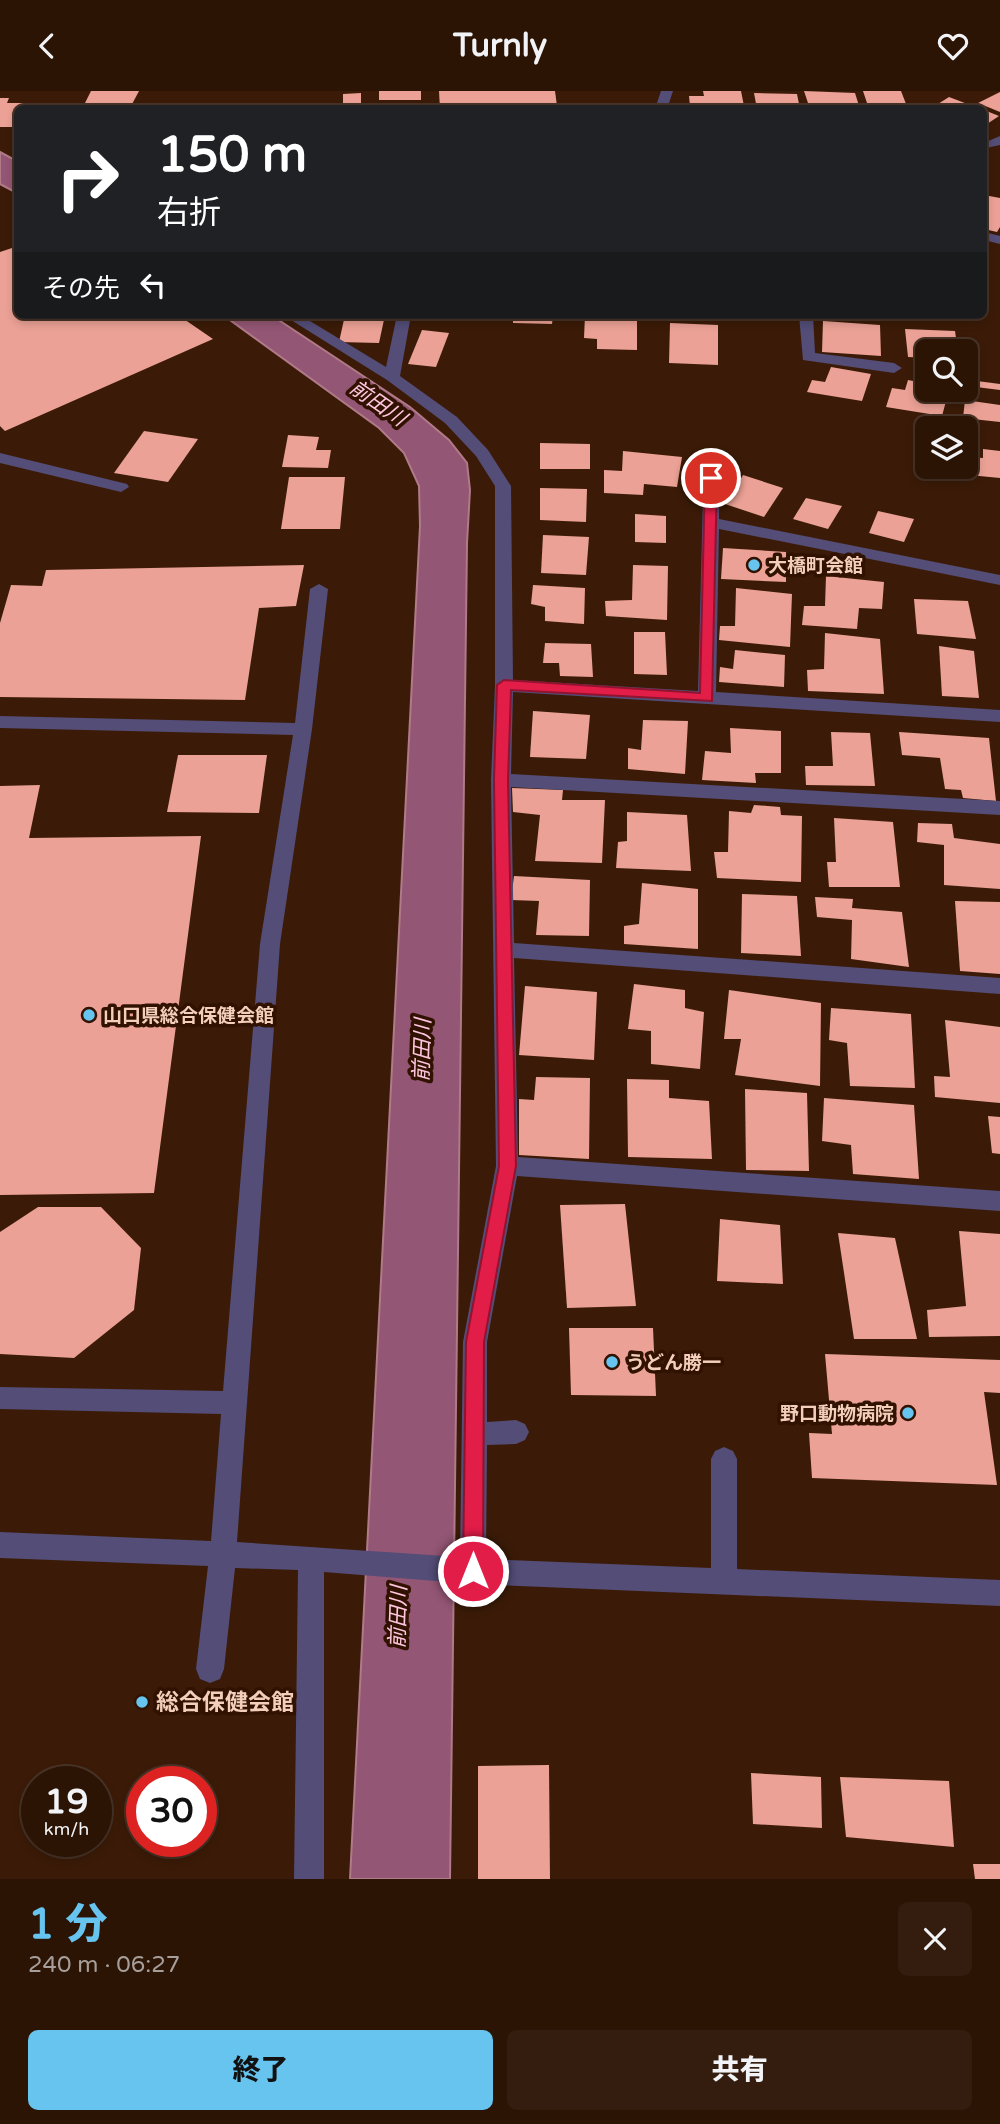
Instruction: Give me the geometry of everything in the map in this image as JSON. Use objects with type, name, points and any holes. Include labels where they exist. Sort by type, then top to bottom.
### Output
[{"type":"street","points":[[297,319],[391,377],[451,420],[482,453],[503,486],[504,685],[501,780],[506,950],[507,1166],[475,1342],[473,1571]]},
{"type":"street","points":[[391,377],[403,319]]},
{"type":"street","points":[[806,319],[808,357],[894,368]]},
{"type":"street","points":[[707,698],[712,457]]},
{"type":"street","points":[[0,458],[121,487]]},
{"type":"street","points":[[709,522],[1000,580]]},
{"type":"street","points":[[210,1669],[223,1554],[270,944],[303,729],[319,589]]},
{"type":"street","points":[[504,685],[1000,716]]},
{"type":"street","points":[[0,722],[303,729]]},
{"type":"street","points":[[501,780],[1000,808]]},
{"type":"street","points":[[506,950],[1000,985]]},
{"type":"street","points":[[507,1166],[1000,1201]]},
{"type":"street","points":[[0,1398],[235,1403]]},
{"type":"street","points":[[474,1434],[516,1432]]},
{"type":"street","points":[[724,1459],[724,1581]]},
{"type":"street","points":[[0,1545],[223,1554],[473,1571],[1000,1593]]},
{"type":"street","points":[[309,1879],[323,1560]]},
{"type":"water","points":[[0,152],[14,159],[14,191],[0,184]]},
{"type":"water","name":"前田川","points":[[229,319],[277,319],[410,407],[449,440],[467,463],[470,490],[467,543],[450,1879],[350,1879],[420,526],[419,486],[404,453],[379,428]]},
{"type":"building","points":[[91,91],[139,91],[132,105],[84,105]]},
{"type":"building","points":[[379,91],[421,91],[421,100],[379,100]]},
{"type":"building","points":[[439,91],[555,91],[557,105],[440,105]]},
{"type":"building","points":[[703,91],[741,91],[744,105],[690,105],[689,96],[704,96]]},
{"type":"building","points":[[804,91],[855,93],[859,105],[809,105]]},
{"type":"building","points":[[863,91],[901,91],[906,105],[868,105]]},
{"type":"building","points":[[1000,92],[1000,112],[978,103]]},
{"type":"building","points":[[361,93],[361,104],[343,104],[343,94]]},
{"type":"building","points":[[754,93],[797,94],[799,105],[756,105]]},
{"type":"building","points":[[949,97],[970,105],[936,105]]},
{"type":"building","points":[[0,98],[9,98],[7,103],[30,103],[14,105],[14,127],[0,127]]},
{"type":"building","points":[[987,111],[999,116],[987,124]]},
{"type":"building","points":[[987,196],[1000,198],[1000,227],[997,232],[987,230]]},
{"type":"building","points":[[14,247],[14,319],[184,319],[213,339],[5,431],[0,426],[0,252]]},
{"type":"building","points":[[344,319],[384,319],[379,343],[339,342]]},
{"type":"building","points":[[513,319],[553,319],[552,324],[513,323]]},
{"type":"building","points":[[585,319],[637,319],[637,350],[597,349],[597,339],[584,338]]},
{"type":"building","points":[[823,321],[880,325],[881,356],[822,352]]},
{"type":"building","points":[[670,323],[718,325],[718,365],[669,363]]},
{"type":"building","points":[[905,329],[955,331],[956,339],[915,339],[915,357],[908,357]]},
{"type":"building","points":[[422,330],[449,333],[436,367],[408,364]]},
{"type":"building","points":[[831,367],[871,374],[862,401],[807,392],[812,380],[825,382]]},
{"type":"building","points":[[908,380],[915,381],[915,402],[946,402],[942,416],[886,407],[892,388],[905,390]]},
{"type":"building","points":[[978,381],[1000,384],[1000,390],[978,387]]},
{"type":"building","points":[[965,402],[1000,405],[1000,422],[978,420],[978,416],[963,416]]},
{"type":"building","points":[[144,431],[198,439],[168,482],[114,473]]},
{"type":"building","points":[[288,435],[319,437],[316,450],[331,450],[328,468],[282,467]]},
{"type":"building","points":[[540,443],[590,444],[590,469],[540,469]]},
{"type":"building","points":[[983,449],[1000,451],[1000,478],[978,476],[978,458],[983,458]]},
{"type":"building","points":[[623,451],[682,457],[677,487],[644,484],[643,495],[604,493],[604,470],[622,471]]},
{"type":"building","points":[[743,475],[783,488],[764,517],[725,504]]},
{"type":"building","points":[[289,477],[345,477],[340,529],[281,529]]},
{"type":"building","points":[[540,488],[587,489],[586,522],[540,520]]},
{"type":"building","points":[[806,498],[842,506],[828,529],[793,519]]},
{"type":"building","points":[[878,511],[914,519],[904,542],[869,533]]},
{"type":"building","points":[[635,514],[666,516],[666,543],[635,542]]},
{"type":"building","points":[[543,535],[589,537],[586,575],[541,573]]},
{"type":"building","name":"大橋町会館","points":[[723,548],[786,552],[786,582],[721,579]]},
{"type":"building","points":[[304,565],[296,606],[259,608],[245,700],[0,697],[0,623],[11,585],[42,586],[46,570]]},
{"type":"building","points":[[633,565],[668,566],[667,620],[606,616],[605,601],[632,600]]},
{"type":"building","points":[[826,576],[884,582],[882,609],[859,608],[857,629],[802,625],[804,606],[825,606]]},
{"type":"building","points":[[533,585],[585,588],[584,624],[545,621],[545,607],[531,604]]},
{"type":"building","points":[[736,588],[792,594],[790,647],[719,640],[720,626],[735,626]]},
{"type":"building","points":[[914,599],[968,601],[976,639],[917,634]]},
{"type":"building","points":[[634,632],[665,632],[667,675],[634,674]]},
{"type":"building","points":[[825,633],[880,639],[884,694],[808,691],[807,670],[824,669]]},
{"type":"building","points":[[545,643],[591,644],[593,677],[560,676],[559,663],[543,663]]},
{"type":"building","points":[[939,646],[974,651],[979,698],[942,696]]},
{"type":"building","points":[[735,650],[785,655],[784,687],[719,682],[720,667],[733,669]]},
{"type":"building","points":[[533,711],[590,715],[586,759],[530,757]]},
{"type":"building","points":[[643,720],[688,721],[685,774],[628,769],[628,748],[641,750]]},
{"type":"building","points":[[730,728],[781,731],[781,773],[755,773],[756,783],[702,780],[705,751],[731,753]]},
{"type":"building","points":[[831,732],[870,733],[875,786],[806,785],[805,766],[833,766]]},
{"type":"building","points":[[899,732],[989,738],[996,801],[963,798],[961,790],[945,789],[940,758],[902,755]]},
{"type":"building","points":[[178,755],[267,755],[259,813],[167,812]]},
{"type":"building","name":"山口県総合保健会館","points":[[40,785],[29,838],[201,836],[154,1193],[0,1195],[0,786]]},
{"type":"building","points":[[512,788],[563,790],[562,800],[605,800],[602,863],[535,861],[540,815],[513,812]]},
{"type":"building","points":[[754,805],[780,807],[781,815],[802,816],[801,882],[717,878],[714,852],[728,852],[729,811],[751,813]]},
{"type":"building","points":[[627,812],[687,815],[691,871],[616,868],[618,842],[627,841]]},
{"type":"building","points":[[834,818],[893,822],[900,887],[829,887],[827,862],[836,862]]},
{"type":"building","points":[[918,823],[952,824],[954,838],[1000,844],[1000,889],[944,885],[944,845],[917,842]]},
{"type":"building","points":[[514,876],[590,880],[589,936],[536,935],[539,901],[511,900]]},
{"type":"building","points":[[642,883],[698,889],[698,949],[624,944],[624,926],[639,924]]},
{"type":"building","points":[[742,894],[797,896],[801,956],[741,953]]},
{"type":"building","points":[[815,897],[853,899],[852,908],[902,912],[909,967],[851,959],[852,920],[817,917]]},
{"type":"building","points":[[955,901],[1000,902],[1000,974],[960,971]]},
{"type":"building","points":[[634,984],[685,990],[685,1008],[704,1012],[700,1069],[651,1064],[651,1031],[628,1029]]},
{"type":"building","points":[[525,986],[597,992],[594,1060],[519,1055]]},
{"type":"building","points":[[729,990],[821,1003],[820,1086],[735,1075],[741,1039],[724,1039]]},
{"type":"building","points":[[831,1008],[911,1014],[915,1088],[850,1086],[847,1043],[829,1040]]},
{"type":"building","points":[[945,1020],[1000,1027],[1000,1103],[935,1097],[934,1076],[950,1077]]},
{"type":"building","points":[[536,1077],[590,1078],[589,1159],[519,1155],[519,1099],[534,1100]]},
{"type":"building","points":[[627,1079],[669,1080],[669,1098],[709,1101],[712,1159],[628,1157]]},
{"type":"building","points":[[745,1089],[807,1093],[809,1171],[746,1170]]},
{"type":"building","points":[[824,1098],[914,1105],[919,1179],[853,1174],[851,1145],[822,1141]]},
{"type":"building","points":[[988,1116],[1000,1117],[1000,1154],[992,1153]]},
{"type":"building","points":[[625,1204],[636,1306],[567,1308],[560,1205]]},
{"type":"building","points":[[38,1207],[101,1207],[141,1248],[134,1310],[74,1358],[0,1354],[0,1232]]},
{"type":"building","points":[[720,1219],[780,1225],[783,1284],[717,1281]]},
{"type":"building","points":[[959,1231],[1000,1234],[1000,1336],[929,1337],[927,1310],[966,1306]]},
{"type":"building","points":[[838,1233],[895,1238],[917,1339],[854,1339]]},
{"type":"building","name":"うどん勝一","points":[[569,1328],[653,1328],[656,1396],[571,1395]]},
{"type":"building","name":"野口動物病院","points":[[825,1354],[1000,1360],[1000,1393],[984,1392],[997,1485],[812,1478],[809,1433],[832,1434]]},
{"type":"building","points":[[549,1765],[550,1879],[478,1879],[478,1766]]},
{"type":"building","points":[[751,1773],[821,1777],[822,1828],[753,1824]]},
{"type":"building","points":[[840,1777],[949,1781],[954,1847],[846,1837]]},
{"type":"building","points":[[973,1864],[1000,1864],[1000,1879],[975,1879]]},
{"type":"place","name":"大橋町会館","points":[[754,565]]},
{"type":"place","name":"山口県総合保健会館","points":[[89,1015]]},
{"type":"place","name":"うどん勝一","points":[[612,1362]]},
{"type":"place","name":"野口動物病院","points":[[908,1413]]},
{"type":"place","name":"総合保健会館","points":[[142,1702]]},
{"type":"route","points":[[473,1571],[475,1342],[507,1166],[506,950],[501,780],[504,685],[707,698],[711,478]]}]
